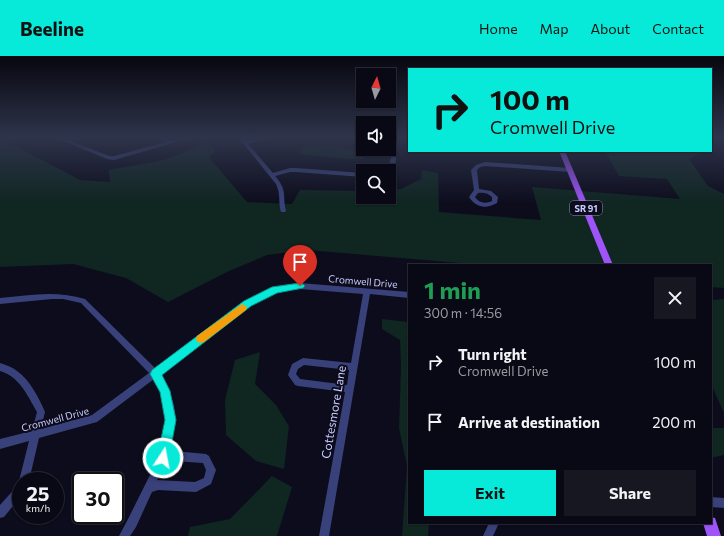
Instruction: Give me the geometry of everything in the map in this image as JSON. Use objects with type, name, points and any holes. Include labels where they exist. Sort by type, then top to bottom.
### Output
[{"type":"main road","name":"SR 91","points":[[566,159],[609,264]]},
{"type":"main road","points":[[710,524],[714,536]]},
{"type":"street","points":[[259,159],[273,175],[284,192],[281,204],[283,211]]},
{"type":"street","points":[[477,191],[474,170],[478,166],[485,164],[570,170]]},
{"type":"street","points":[[273,175],[296,170],[356,174]]},
{"type":"street","name":"Cromwell Drive","points":[[0,444],[94,419],[247,304],[275,290],[300,286],[408,295]]},
{"type":"street","name":"Cottesmore Lane","points":[[324,536],[367,292]]},
{"type":"street","points":[[0,301],[58,295],[72,297],[83,301],[155,374],[165,391],[171,420],[163,458],[132,523],[124,536]]},
{"type":"street","points":[[349,389],[298,382],[292,375],[295,367],[303,361],[354,366]]},
{"type":"street","points":[[0,367],[10,369],[23,380],[41,412],[26,472]]},
{"type":"street","points":[[149,488],[158,485],[196,487],[208,481],[211,470],[206,459],[174,456],[163,458]]},
{"type":"street","points":[[0,513],[12,499]]},
{"type":"street","points":[[712,502],[724,504]]},
{"type":"street","points":[[488,536],[494,524]]},
{"type":"green space","points":[[0,159],[41,159],[80,180],[110,182],[109,170],[164,159],[211,159],[247,202],[292,204],[300,190],[356,191],[356,204],[396,204],[396,189],[401,189],[421,179],[422,170],[438,173],[439,212],[541,220],[532,187],[680,199],[667,179],[619,176],[610,159],[689,159],[708,186],[724,194],[724,288],[712,287],[712,264],[471,264],[307,250],[267,255],[227,272],[168,302],[126,278],[73,264],[0,267]]},
{"type":"green space","points":[[724,299],[724,413],[712,386],[712,300]]},
{"type":"green space","points":[[382,319],[408,322],[408,524],[429,524],[428,536],[402,536],[407,466],[399,428],[401,366],[400,340],[382,329]]},
{"type":"green space","points":[[260,352],[255,384],[276,405],[289,426],[284,469],[256,461],[226,435],[225,400],[235,360]]},
{"type":"green space","points":[[712,428],[724,428],[724,455],[712,458]]},
{"type":"green space","points":[[272,476],[292,487],[277,536],[188,536],[190,527],[230,519]]},
{"type":"slow traffic","points":[[201,339],[242,307]]},
{"type":"route","points":[[163,458],[171,420],[169,404],[165,391],[155,374],[247,304],[275,290],[300,286]]}]
